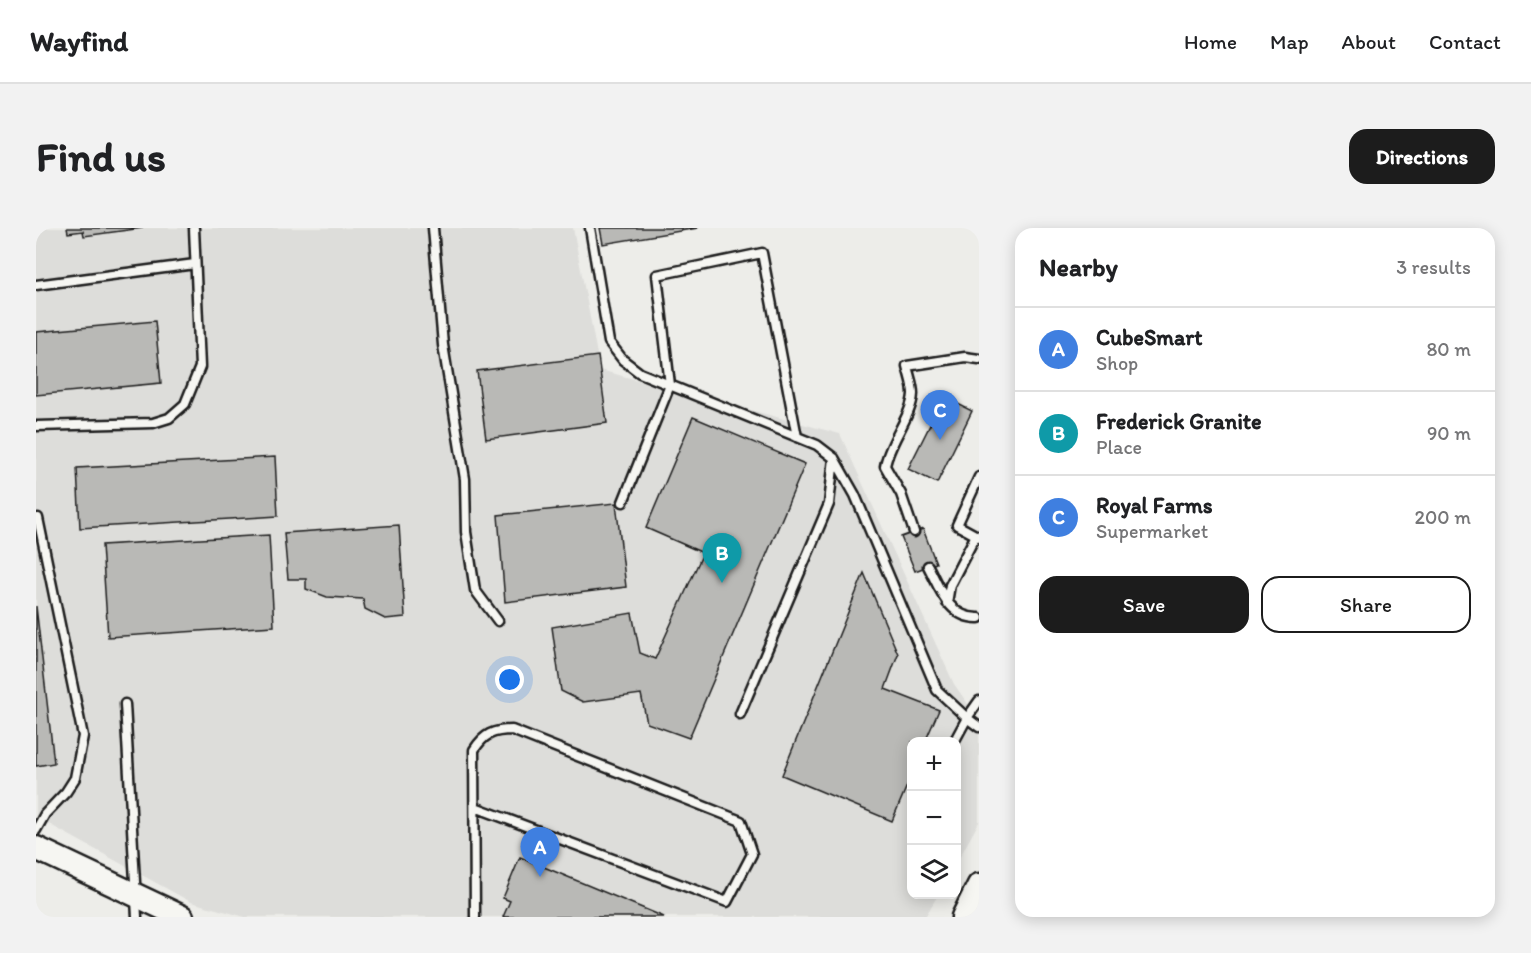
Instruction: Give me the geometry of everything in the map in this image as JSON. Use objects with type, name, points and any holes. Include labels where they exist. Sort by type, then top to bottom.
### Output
[{"type":"main road","points":[[36,848],[137,907],[182,917]]},
{"type":"main road","points":[[963,917],[979,885]]},
{"type":"lane","points":[[36,426],[153,423],[169,418],[185,404],[200,367],[194,228]]},
{"type":"lane","points":[[433,228],[443,345],[465,479],[466,532],[475,590],[498,621]]},
{"type":"lane","points":[[590,228],[609,342],[623,360],[640,373],[797,437],[817,446],[834,458],[855,495],[937,690],[979,727]]},
{"type":"lane","points":[[623,502],[670,385],[657,275],[762,253],[797,437]]},
{"type":"lane","points":[[36,285],[195,264]]},
{"type":"lane","points":[[914,532],[901,495],[885,466],[888,450],[913,394],[907,366],[965,357],[979,359]]},
{"type":"lane","points":[[740,714],[829,504],[834,458]]},
{"type":"lane","points":[[947,603],[950,585],[977,536],[957,525],[979,477]]},
{"type":"lane","points":[[36,830],[45,814],[66,792],[75,778],[83,736],[38,518]]},
{"type":"lane","points":[[928,566],[947,603],[968,619],[979,618]]},
{"type":"lane","points":[[956,737],[979,701]]},
{"type":"lane","points":[[124,704],[137,907]]},
{"type":"lane","points":[[475,917],[474,750],[481,739],[495,730],[512,730],[741,821],[752,854],[727,902],[476,807]]},
{"type":"shaded area","points":[[36,228],[573,228],[600,370],[840,434],[954,684],[979,720],[979,822],[961,855],[961,737],[907,737],[907,899],[936,899],[925,917],[245,917],[191,902],[36,817]]},
{"type":"building","points":[[67,228],[143,228],[84,236],[83,231],[68,233]]},
{"type":"building","points":[[600,228],[698,228],[603,244]]},
{"type":"building","points":[[155,321],[161,383],[36,395],[36,332]]},
{"type":"building","points":[[598,356],[607,423],[486,439],[477,371]]},
{"type":"building","points":[[944,397],[972,411],[937,483],[908,469]]},
{"type":"building","points":[[693,417],[805,464],[689,738],[647,723],[641,694],[583,702],[561,691],[552,627],[632,613],[640,653],[655,659],[703,553],[646,528]]},
{"type":"building","points":[[275,457],[278,516],[80,528],[77,468]]},
{"type":"building","points":[[616,503],[626,587],[505,602],[498,515]]},
{"type":"building","points":[[399,525],[405,617],[385,619],[365,609],[363,599],[327,597],[306,589],[306,579],[288,579],[284,533]]},
{"type":"building","points":[[923,529],[936,563],[915,571],[901,537]]},
{"type":"building","points":[[269,535],[274,626],[108,637],[102,545]]},
{"type":"building","points":[[864,573],[898,654],[885,689],[939,710],[927,737],[907,737],[907,786],[892,821],[782,775]]},
{"type":"building","points":[[36,606],[54,763],[36,766]]},
{"type":"building","points":[[520,857],[664,917],[503,917],[510,901],[503,898]]},
{"type":"place","name":"Royal Farms","points":[[940,440]]},
{"type":"place","name":"Frederick Granite","points":[[722,583]]},
{"type":"place","name":"CubeSmart","points":[[540,877]]}]
